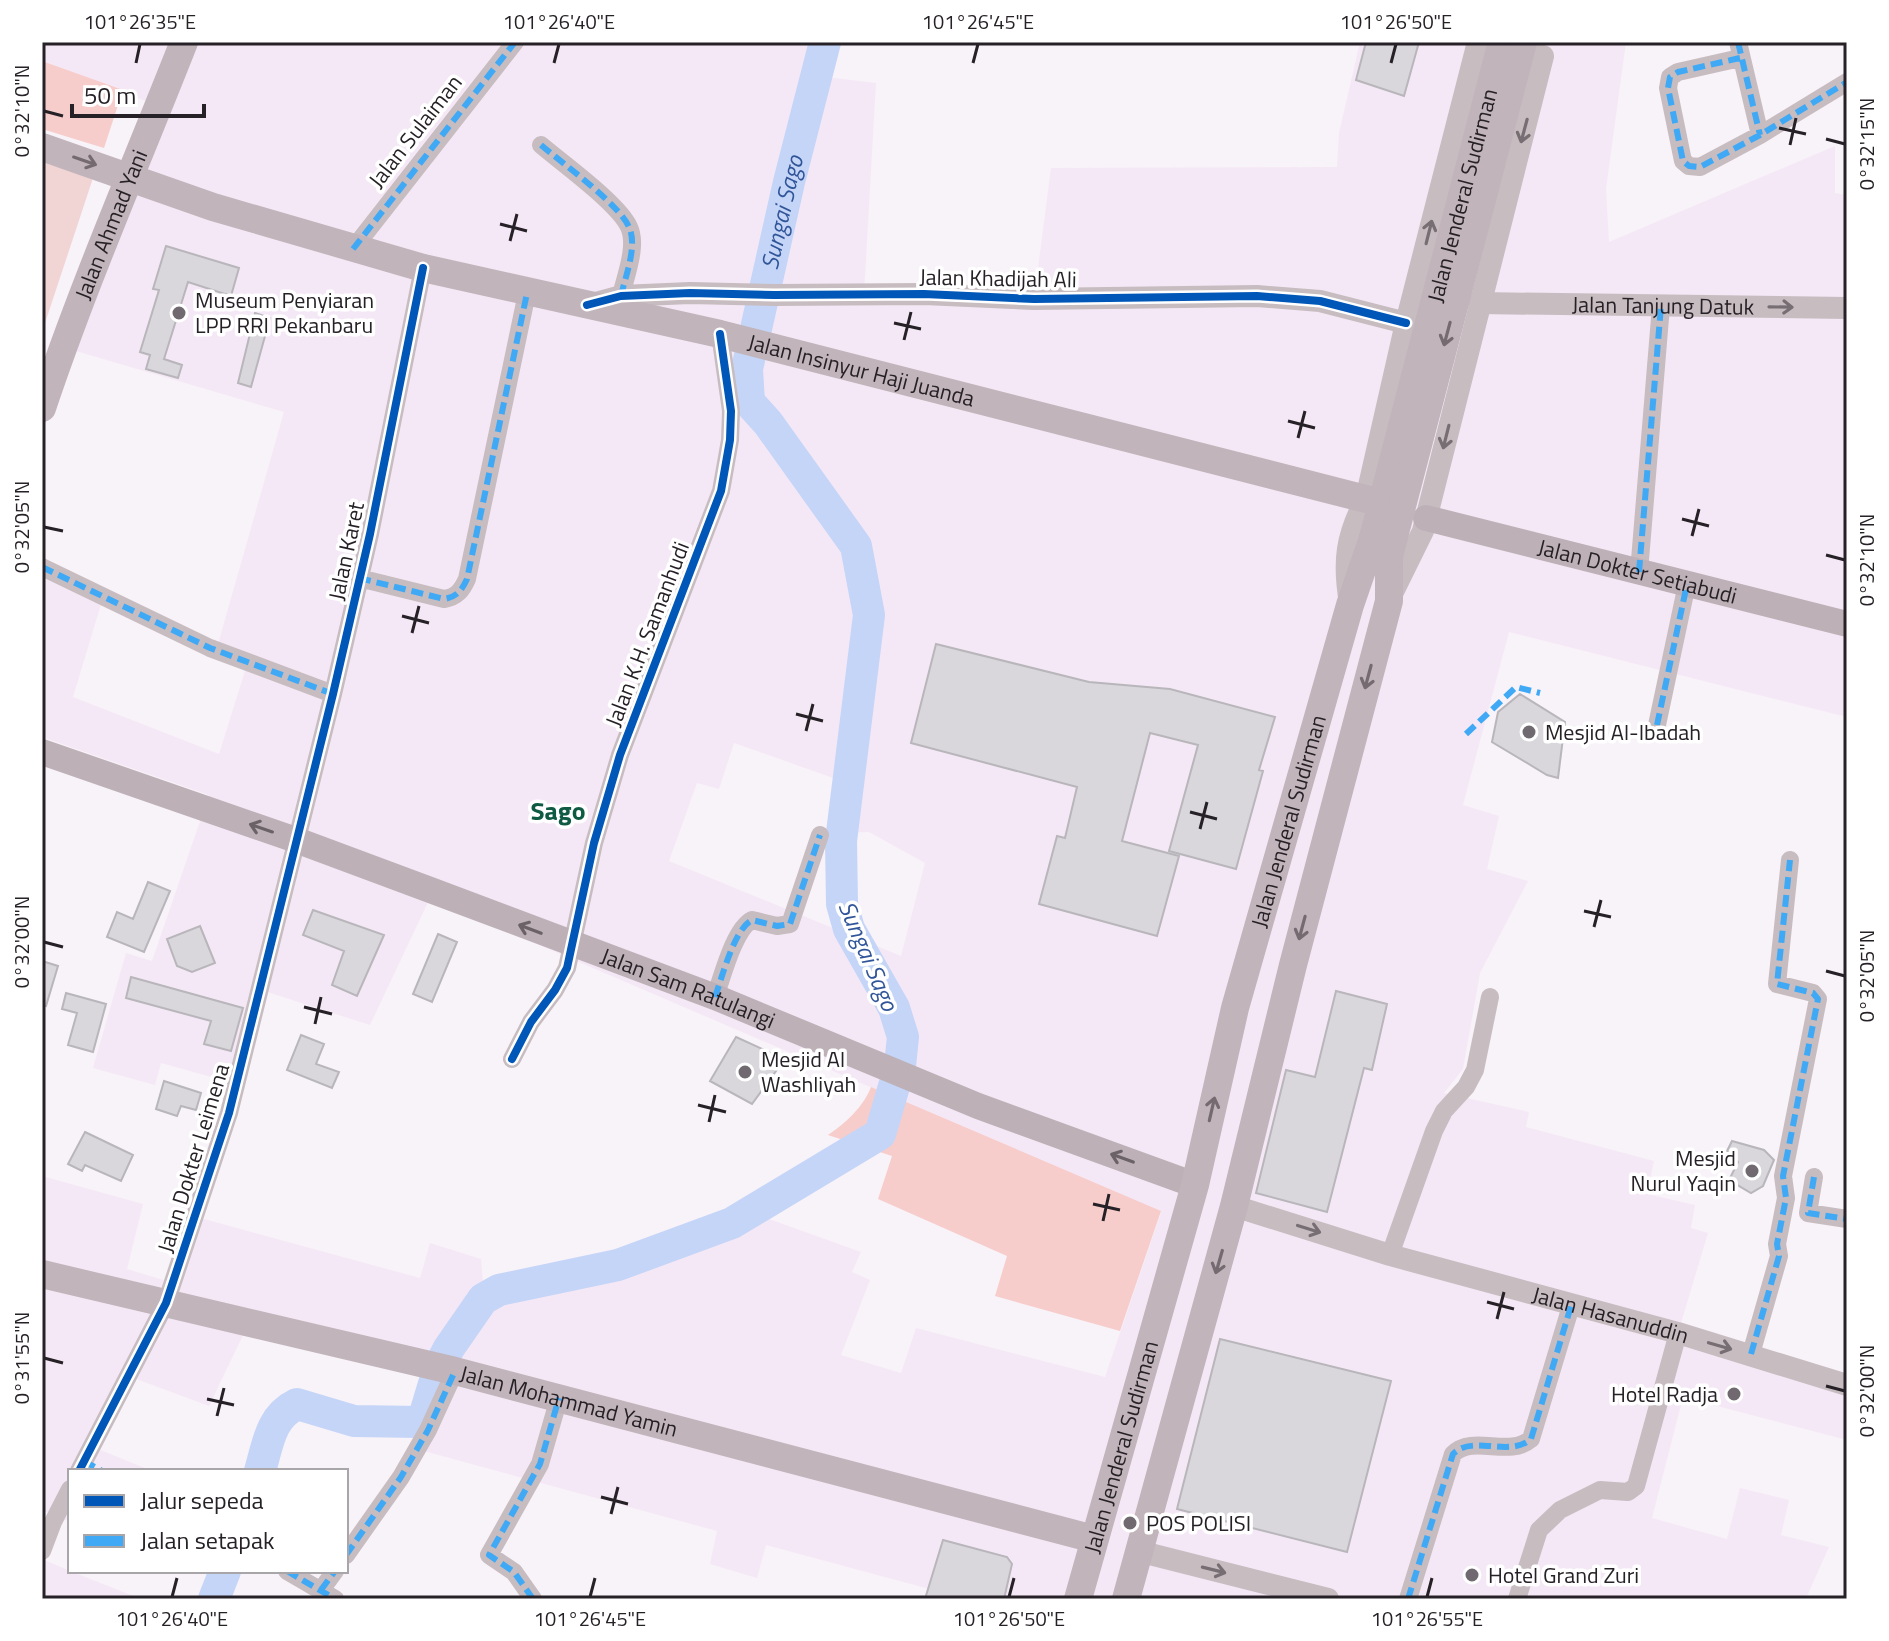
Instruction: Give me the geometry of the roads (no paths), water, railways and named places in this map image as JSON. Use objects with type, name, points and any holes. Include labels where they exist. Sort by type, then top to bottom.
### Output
[{"type":"main road","name":"Jalan Ahmad Yani","points":[[42,408],[62,347],[128,176],[184,42]]},
{"type":"main road","name":"Jalan Jenderal Sudirman","points":[[1125,1599],[1234,1206],[1293,965],[1389,601],[1381,547],[1502,42]]},
{"type":"main road","name":"Jalan Jenderal Sudirman","points":[[1079,1596],[1195,1185],[1235,1008],[1350,605],[1381,547],[1538,47]]},
{"type":"main road","name":"Jalan Insinyur Haji Juanda","points":[[42,147],[213,207],[423,268],[744,340],[1366,499]]},
{"type":"main road","name":"Jalan Dokter Setiabudi","points":[[1426,518],[1847,624]]},
{"type":"main road","name":"Jalan Sam Ratulangi","points":[[42,752],[296,840],[715,997],[900,1074],[1195,1185]]},
{"type":"main road","name":"Jalan Mohammad Yamin","points":[[42,1274],[1097,1527]]},
{"type":"main road","points":[[1097,1527],[1121,1542],[1142,1538]]},
{"type":"main road","points":[[1079,1596],[1088,1581],[1103,1577],[1117,1583],[1125,1599]]},
{"type":"street","name":"Jalan Sulaiman","points":[[353,249],[515,42]]},
{"type":"street","points":[[1350,605],[1344,572],[1345,555],[1353,526],[1366,499],[1406,323],[1478,42]]},
{"type":"street","points":[[1389,601],[1418,542],[1426,518],[1538,47],[1488,42]]},
{"type":"street","points":[[1760,135],[1739,50],[1670,77],[1668,88],[1683,161],[1689,166],[1700,167],[1760,135],[1847,82]]},
{"type":"street","points":[[541,145],[608,202],[629,226],[631,247],[621,296]]},
{"type":"street","name":"Jalan Karet","points":[[296,840],[359,578],[423,268]]},
{"type":"street","points":[[359,578],[444,599],[455,596],[463,587],[527,293]]},
{"type":"street","name":"Jalan Khadijah Ali","points":[[587,305],[621,296],[690,293],[924,294],[1034,299],[1257,296],[1320,301],[1406,323]]},
{"type":"street","name":"Jalan Tanjung Datuk","points":[[1479,303],[1847,308]]},
{"type":"street","points":[[1639,572],[1661,306]]},
{"type":"street","name":"Jalan K.H. Samanhudi","points":[[512,1059],[531,1022],[567,968],[596,837],[620,755],[721,491],[744,340]]},
{"type":"street","points":[[42,567],[210,648],[333,694]]},
{"type":"street","points":[[1657,725],[1687,584]]},
{"type":"street","points":[[715,997],[746,924],[752,920],[777,926],[790,924],[820,835]]},
{"type":"street","name":"Jalan Dokter Leimena","points":[[82,1466],[166,1303],[229,1113],[296,840]]},
{"type":"street","points":[[1751,1354],[1779,1256],[1777,1244],[1786,1198],[1783,1176],[1818,999],[1813,993],[1777,984],[1790,860]]},
{"type":"street","points":[[1390,1255],[1434,1131],[1444,1111],[1471,1081],[1490,997]]},
{"type":"street","points":[[1814,1177],[1808,1213],[1847,1219]]},
{"type":"street","name":"Jalan Hasanuddin","points":[[1234,1206],[1390,1255],[1678,1333],[1847,1385]]},
{"type":"street","points":[[1408,1599],[1453,1454],[1465,1447],[1519,1446],[1531,1439],[1571,1306]]},
{"type":"street","points":[[1517,1599],[1539,1530],[1560,1510],[1600,1490],[1628,1492],[1636,1486],[1678,1333]]},
{"type":"street","points":[[348,1552],[401,1477],[428,1430],[443,1368]]},
{"type":"street","points":[[533,1599],[514,1572],[489,1555],[540,1464],[559,1398]]},
{"type":"street","points":[[42,1551],[48,1519],[68,1492]]},
{"type":"street","points":[[1142,1538],[1328,1599]]},
{"type":"street","points":[[291,1573],[328,1594],[334,1573]]},
{"type":"waterway","name":"Sungai Sago","points":[[261,1469],[276,1424],[297,1404],[354,1421],[420,1422],[449,1348],[483,1299],[499,1290],[618,1265],[732,1223],[880,1134],[900,1066],[903,1037],[894,1008],[849,929],[842,904],[841,841],[869,615],[856,546],[768,423],[749,402],[747,369],[789,182],[825,42]]},
{"type":"waterway","name":"Sungai Sago","points":[[214,1599],[224,1573]]},
{"type":"place","name":"Museum Penyiaran LPP RRI Pekanbaru","points":[[179,313]]},
{"type":"place","name":"Mesjid Al-Ibadah","points":[[1529,732]]},
{"type":"place","name":"Mesjid Al Washliyah","points":[[745,1072]]},
{"type":"place","name":"Mesjid Nurul Yaqin","points":[[1752,1171]]},
{"type":"place","name":"Hotel Radja","points":[[1734,1394]]},
{"type":"place","name":"POS POLISI","points":[[1130,1523]]},
{"type":"place","name":"Hotel Grand Zuri","points":[[1472,1575]]},
{"type":"district","name":"Sago","points":[[558,811]]}]
